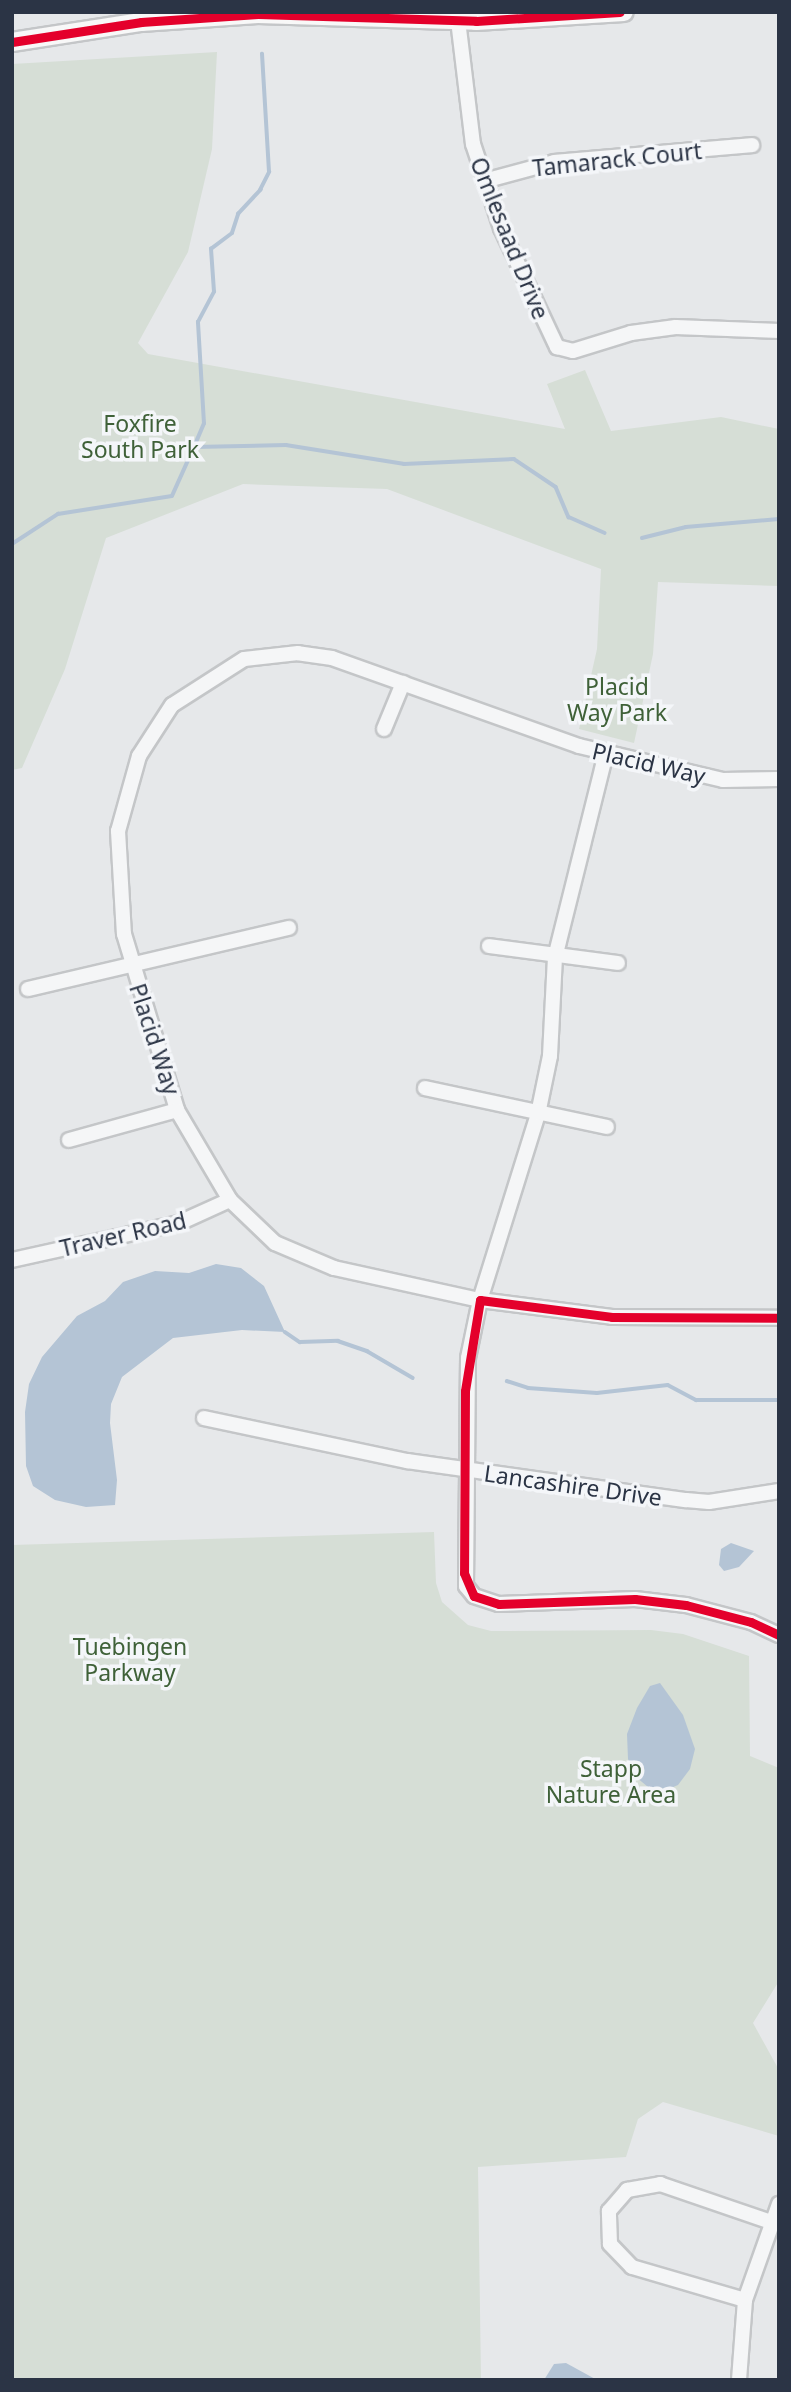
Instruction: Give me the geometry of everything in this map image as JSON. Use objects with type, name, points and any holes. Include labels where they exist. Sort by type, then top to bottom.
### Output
[{"type":"main road","points":[[12,42],[141,22],[258,14],[457,16],[624,12]]},
{"type":"street","name":"Omlesaad Drive","points":[[457,16],[469,125],[484,181],[550,338],[557,347],[570,351],[631,333],[677,327],[779,331]]},
{"type":"street","name":"Tamarack Court","points":[[484,181],[555,162],[752,145]]},
{"type":"street","name":"Placid Way","points":[[779,779],[723,780],[606,753],[332,658],[298,653],[244,659],[172,705],[139,756],[118,831],[119,884],[132,968],[177,1110],[230,1200],[275,1243],[301,1257],[364,1276],[480,1300],[611,1317],[779,1318]]},
{"type":"street","points":[[384,729],[403,683]]},
{"type":"street","points":[[606,753],[555,957],[550,1056],[538,1114],[480,1300],[468,1358],[464,1470],[466,1586],[474,1596],[499,1604],[635,1599],[686,1605],[751,1622],[779,1634]]},
{"type":"street","name":"Placid Way","points":[[28,989],[132,968],[289,928]]},
{"type":"street","points":[[489,946],[555,957],[618,963]]},
{"type":"street","points":[[425,1088],[607,1128]]},
{"type":"street","name":"Placid Way","points":[[69,1140],[177,1110]]},
{"type":"street","name":"Traver Road","points":[[12,1260],[179,1223],[230,1200]]},
{"type":"street","name":"Lancashire Drive","points":[[204,1418],[464,1470],[697,1501],[779,1491]]},
{"type":"street","points":[[745,2301],[632,2267],[610,2244],[609,2211],[627,2190],[660,2184],[771,2222]]},
{"type":"street","points":[[739,2380],[745,2301],[779,2204]]},
{"type":"green space","points":[[217,52],[212,149],[188,252],[138,343],[148,354],[565,429],[547,384],[585,370],[611,431],[721,417],[779,429],[779,586],[658,582],[653,654],[634,743],[579,729],[597,649],[601,569],[387,489],[243,484],[106,538],[65,669],[22,768],[12,770],[12,64]]},
{"type":"green space","points":[[434,1532],[436,1583],[442,1602],[468,1625],[491,1631],[651,1630],[683,1634],[749,1656],[750,1756],[779,1768],[779,1981],[753,2023],[779,2070],[779,2136],[663,2102],[638,2119],[626,2157],[478,2167],[481,2380],[12,2380],[12,1545]]},
{"type":"water","points":[[216,1264],[241,1268],[264,1286],[285,1332],[242,1330],[173,1338],[122,1377],[111,1404],[110,1423],[117,1480],[115,1505],[86,1507],[55,1500],[33,1486],[26,1466],[25,1412],[29,1384],[42,1357],[77,1316],[105,1301],[123,1282],[155,1271],[189,1273]]},
{"type":"water","points":[[731,1543],[754,1551],[739,1567],[724,1571],[719,1565],[721,1549]]},
{"type":"water","points":[[660,1683],[683,1715],[695,1749],[690,1769],[678,1785],[664,1791],[648,1787],[636,1777],[628,1759],[627,1734],[637,1708],[650,1686]]},
{"type":"water","points":[[566,2363],[597,2380],[544,2380],[554,2364]]},
{"type":"waterway","points":[[194,447],[204,424],[198,322],[214,292],[211,249],[232,233],[238,214],[260,190],[269,172],[262,54]]},
{"type":"waterway","points":[[12,544],[58,514],[172,496],[194,447],[286,445],[404,464],[514,459],[556,487],[569,517],[605,533]]},
{"type":"waterway","points":[[642,538],[686,527],[779,519]]},
{"type":"waterway","points":[[285,1332],[300,1342],[338,1341],[367,1351],[413,1378]]},
{"type":"waterway","points":[[507,1381],[528,1388],[597,1393],[668,1385],[696,1400],[779,1400]]},
{"type":"transit line","points":[[12,42],[141,22],[258,14],[476,21],[620,12]]},
{"type":"transit line","points":[[480,1300],[465,1391],[464,1573],[474,1596],[499,1604],[635,1599],[686,1605],[751,1622],[779,1635]]},
{"type":"transit line","points":[[480,1300],[612,1317],[779,1318]]},
{"type":"park label","name":"Foxfire South Park","points":[[140,436]]},
{"type":"park label","name":"Placid Way Park","points":[[617,699]]},
{"type":"park label","name":"Tuebingen Parkway","points":[[130,1659]]},
{"type":"park label","name":"Stapp Nature Area","points":[[611,1781]]}]
